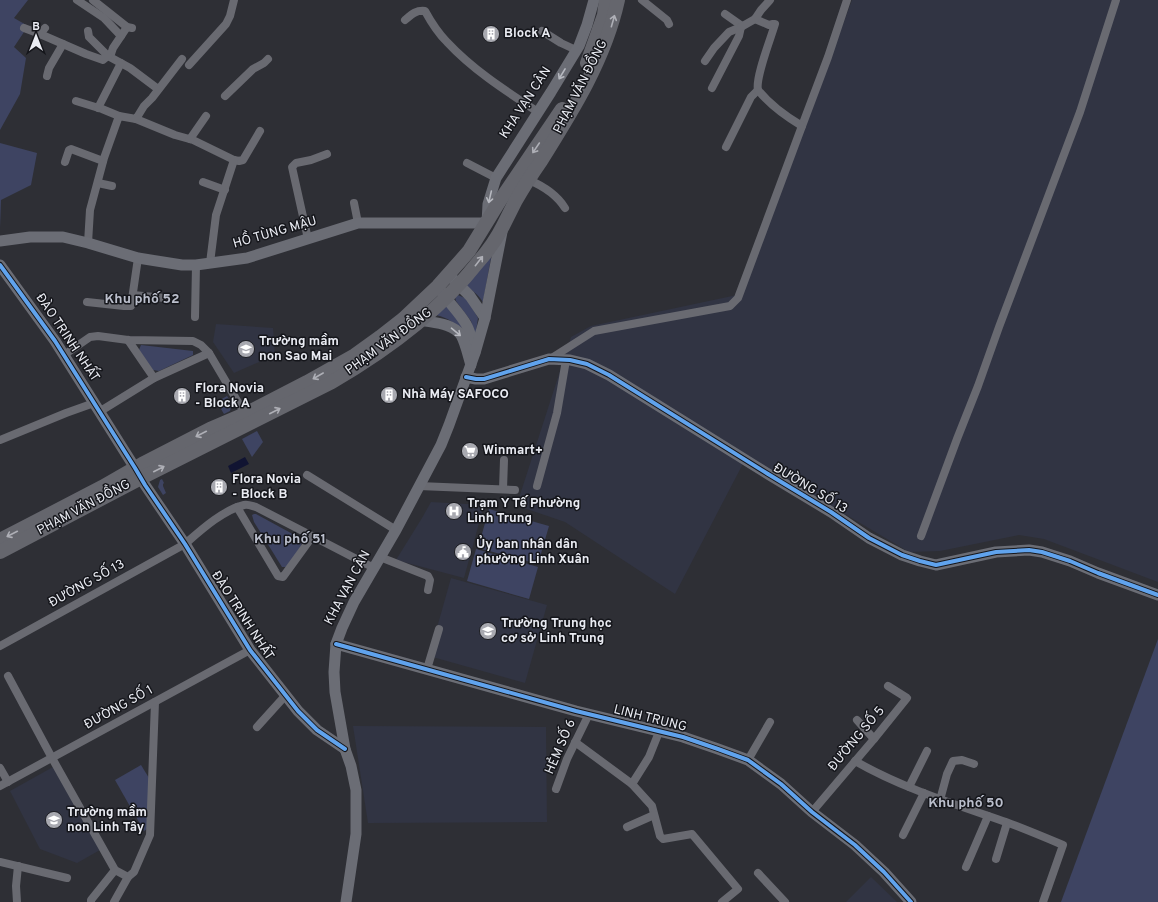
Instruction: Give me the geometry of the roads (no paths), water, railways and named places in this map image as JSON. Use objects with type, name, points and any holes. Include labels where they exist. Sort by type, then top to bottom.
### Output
[{"type":"highway","name":"PHẠM VĂN ĐỒNG","points":[[0,552],[138,473],[210,429],[245,414],[307,382],[355,354],[403,319],[438,286],[470,251],[499,202],[570,98],[589,59],[604,15],[606,0]]},
{"type":"highway","name":"PHẠM VĂN ĐỒNG","points":[[0,540],[102,487],[138,473],[332,382],[361,365],[446,298],[480,261],[561,129],[592,73],[604,45],[618,0]]},
{"type":"street","points":[[77,0],[104,18],[121,36]]},
{"type":"street","points":[[189,65],[226,24],[234,0]]},
{"type":"street","name":"KHA VẠN CÂN","points":[[487,223],[488,204],[496,178],[576,50],[582,39],[594,0]]},
{"type":"street","points":[[642,0],[667,20],[669,24]]},
{"type":"street","points":[[705,61],[714,48],[729,32],[756,17],[770,0]]},
{"type":"street","points":[[549,359],[594,331],[730,306],[738,298],[828,56],[847,0]]},
{"type":"street","points":[[921,536],[1080,112],[1116,0]]},
{"type":"street","points":[[24,28],[42,31],[63,44],[103,60],[111,54],[121,36],[129,28],[95,1]]},
{"type":"street","points":[[405,20],[413,12],[421,10],[425,11],[446,41],[468,61],[493,82],[538,112]]},
{"type":"street","points":[[725,14],[741,26]]},
{"type":"street","points":[[775,24],[760,71],[757,86],[758,90],[788,118],[802,126]]},
{"type":"street","points":[[712,88],[739,36],[741,26]]},
{"type":"street","points":[[88,31],[89,37],[108,56],[130,68],[158,90]]},
{"type":"street","points":[[542,31],[561,44],[576,50]]},
{"type":"street","points":[[47,76],[49,68],[63,44]]},
{"type":"street","points":[[136,119],[144,106],[182,59]]},
{"type":"street","points":[[225,96],[253,69],[268,59]]},
{"type":"street","points":[[98,108],[121,63]]},
{"type":"street","points":[[726,147],[751,97],[758,90]]},
{"type":"street","points":[[76,101],[120,116],[136,119],[175,135],[190,139],[234,160],[242,161],[260,131]]},
{"type":"street","points":[[88,243],[90,210],[103,162],[120,116]]},
{"type":"street","points":[[190,139],[206,116]]},
{"type":"street","points":[[65,162],[69,150],[71,149],[103,162]]},
{"type":"street","points":[[308,239],[292,167],[296,163],[311,160],[327,154]]},
{"type":"street","points":[[210,263],[216,215],[234,160]]},
{"type":"street","points":[[467,164],[496,178]]},
{"type":"street","points":[[529,180],[549,191],[561,201],[565,208]]},
{"type":"street","points":[[203,182],[225,190]]},
{"type":"street","points":[[98,183],[112,186]]},
{"type":"street","points":[[354,203],[358,223]]},
{"type":"street","name":"HỒ TÙNG MẬU","points":[[0,241],[36,237],[63,238],[88,243],[138,258],[182,265],[196,265],[246,258],[358,223],[487,223]]},
{"type":"street","name":"KHA VẠN CÂN","points":[[346,902],[356,834],[356,790],[351,766],[345,749],[335,692],[334,672],[336,644],[354,602],[396,530],[441,445],[449,425],[476,353],[485,318],[502,227]]},
{"type":"street","points":[[87,302],[131,306],[138,258]]},
{"type":"street","name":"ĐÀO TRINH NHẤT","points":[[0,265],[64,355],[138,473],[185,544],[250,650],[298,711],[317,730],[345,749]]},
{"type":"street","points":[[195,317],[196,265]]},
{"type":"street","points":[[448,275],[459,284],[475,302],[485,318]]},
{"type":"street","points":[[438,286],[467,326],[476,353]]},
{"type":"street","points":[[133,295],[165,298]]},
{"type":"street","points":[[420,320],[442,324],[454,329],[461,335],[471,365]]},
{"type":"street","points":[[64,355],[90,337],[98,336],[128,340],[193,341],[201,345],[209,353],[245,414]]},
{"type":"street","points":[[128,340],[154,378]]},
{"type":"street","points":[[0,440],[66,413],[97,408],[154,378],[209,353]]},
{"type":"street","name":"ĐƯỜNG SỐ 13","points":[[466,377],[476,379],[484,378],[549,359],[566,360],[587,364],[609,375],[831,512],[869,538],[902,555],[920,562],[936,565],[996,552],[1029,550],[1042,552],[1070,561],[1158,595]]},
{"type":"street","points":[[538,486],[557,413],[566,360]]},
{"type":"street","points":[[503,489],[504,460]]},
{"type":"street","points":[[307,475],[396,530]]},
{"type":"street","points":[[419,486],[515,490]]},
{"type":"street","points":[[312,537],[283,577],[278,576],[237,507],[246,504],[256,507],[374,568]]},
{"type":"street","name":"ĐƯỜNG SỐ 13","points":[[0,646],[185,544],[197,533],[224,514],[237,507]]},
{"type":"street","points":[[380,557],[428,576],[430,580],[428,590]]},
{"type":"street","points":[[427,669],[438,629]]},
{"type":"street","name":"LINH TRUNG","points":[[336,644],[589,714],[683,738],[748,760],[781,784],[812,812],[855,845],[911,902]]},
{"type":"street","name":"ĐƯỜNG SỐ 1","points":[[0,786],[250,650]]},
{"type":"street","points":[[8,676],[115,870],[128,877]]},
{"type":"street","name":"ĐƯỜNG SỐ 5","points":[[812,812],[907,698],[888,686]]},
{"type":"street","points":[[257,727],[286,696]]},
{"type":"street","points":[[114,902],[128,877],[134,872],[150,835],[155,702]]},
{"type":"street","name":"HẺM SỐ 6","points":[[556,789],[567,759],[589,714]]},
{"type":"street","points":[[857,720],[874,739]]},
{"type":"street","points":[[748,760],[770,722]]},
{"type":"street","points":[[632,784],[649,757],[658,732]]},
{"type":"street","points":[[575,742],[632,784],[652,806],[660,836],[663,839],[692,834],[738,889],[722,902]]},
{"type":"street","points":[[910,787],[927,751]]},
{"type":"street","points":[[940,800],[947,774],[953,761],[962,760],[974,764]]},
{"type":"street","points":[[855,761],[876,773],[940,800],[988,816],[1063,845],[1043,902]]},
{"type":"street","points":[[0,768],[8,782]]},
{"type":"street","points":[[903,835],[924,793]]},
{"type":"street","points":[[627,827],[654,815]]},
{"type":"street","points":[[966,867],[988,816]]},
{"type":"street","points":[[996,859],[1007,823]]},
{"type":"street","points":[[0,862],[67,878]]},
{"type":"street","points":[[17,902],[16,886],[18,866]]},
{"type":"street","points":[[91,902],[115,870]]},
{"type":"street","points":[[758,872],[785,902]]},
{"type":"place","name":"Block A","points":[[491,34]]},
{"type":"place","name":"Trường mầm non Sao Mai","points":[[246,349]]},
{"type":"place","name":"Nhà Máy SAFOCO","points":[[389,395]]},
{"type":"place","name":"Flora Novia - Block A","points":[[182,396]]},
{"type":"place","name":"Winmart+","points":[[470,451]]},
{"type":"place","name":"Flora Novia - Block B","points":[[219,487]]},
{"type":"place","name":"Trạm Y Tế Phường Linh Trung","points":[[454,511]]},
{"type":"place","name":"Ủy ban nhân dân phường Linh Xuân","points":[[463,552]]},
{"type":"place","name":"Trường Trung học cơ sở Linh Trung","points":[[488,631]]},
{"type":"place","name":"Trường mầm non Linh Tây","points":[[54,820]]},
{"type":"district","name":"Khu phố 52","points":[[142,299]]},
{"type":"district","name":"Khu phố 51","points":[[290,539]]},
{"type":"district","name":"Khu phố 50","points":[[966,803]]}]
